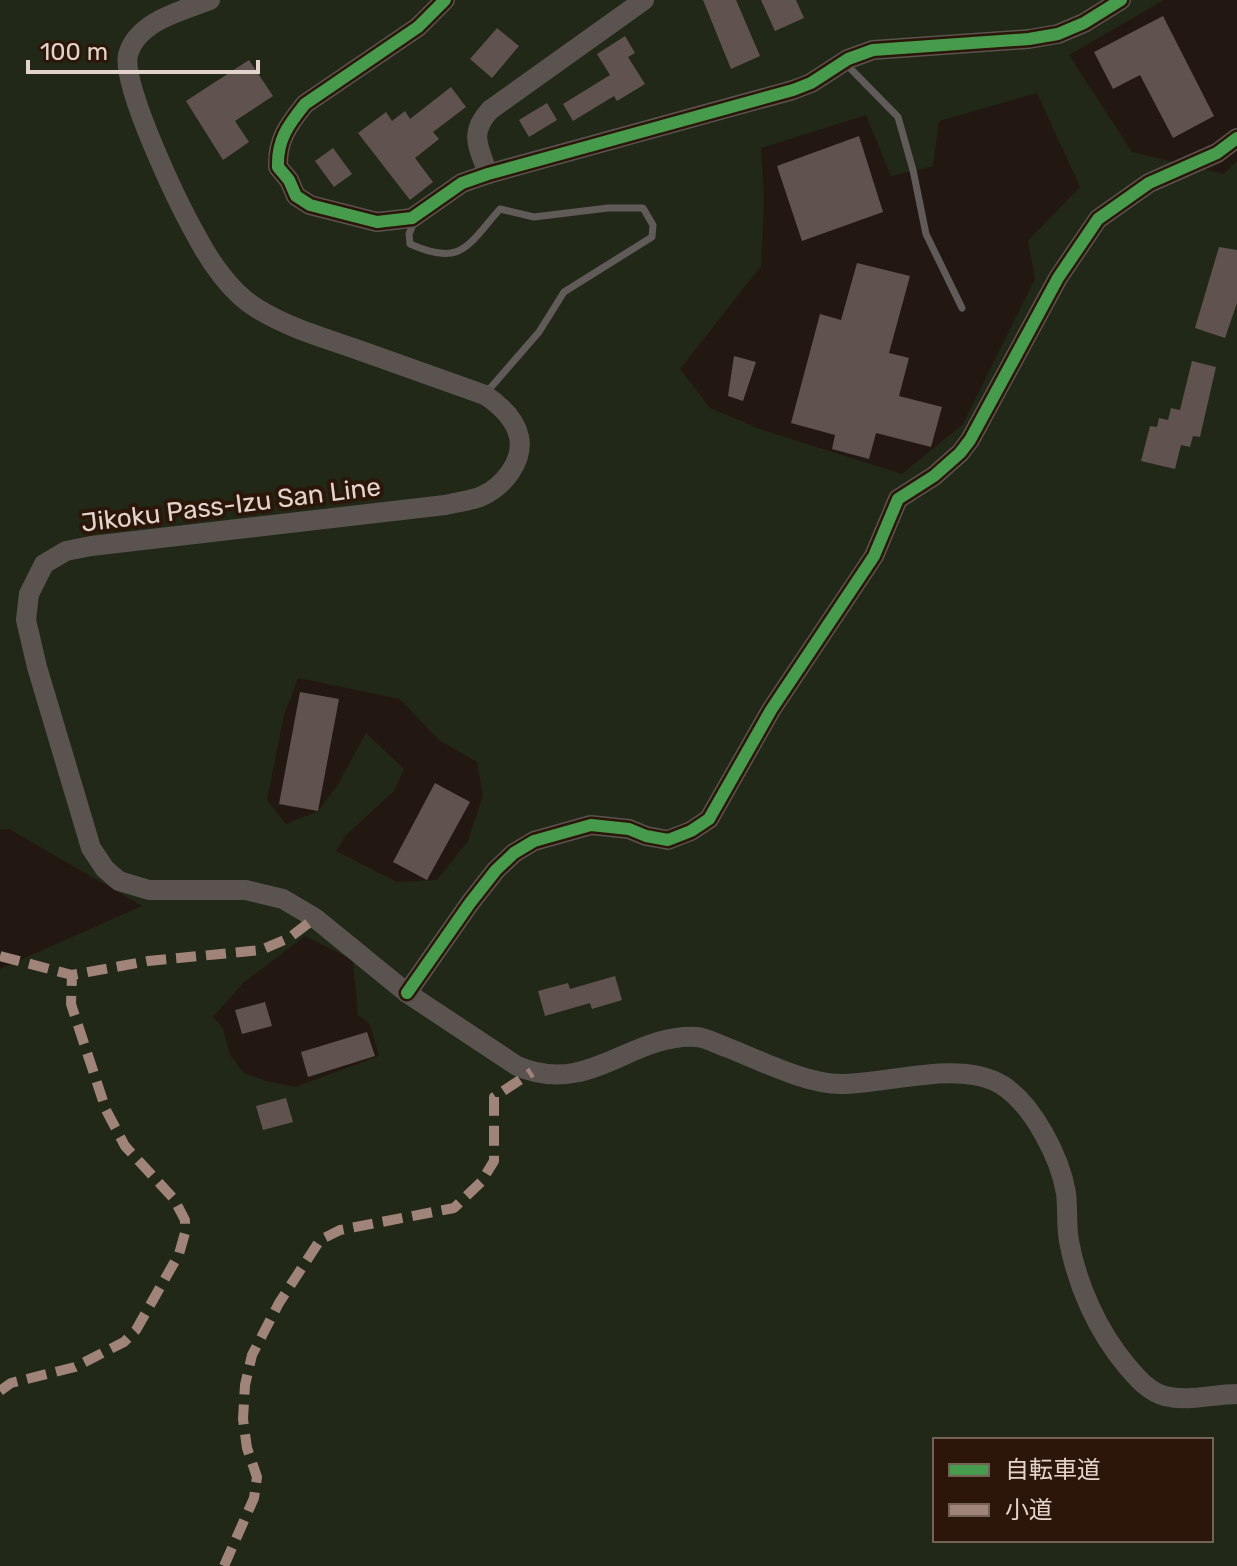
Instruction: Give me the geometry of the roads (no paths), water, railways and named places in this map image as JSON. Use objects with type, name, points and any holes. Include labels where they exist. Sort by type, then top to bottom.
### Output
[{"type":"main road","name":"Jikoku Pass-Izu San Line","points":[[210,0],[161,18],[137,37],[128,56],[128,77],[135,104],[196,236],[232,288],[256,308],[293,327],[485,395],[500,405],[513,422],[520,440],[513,469],[499,485],[482,496],[445,505],[66,551],[44,564],[29,594],[26,620],[91,848],[105,869],[119,881],[149,890],[246,890],[283,899],[315,918],[407,993],[517,1066],[548,1075],[586,1072],[651,1046],[678,1038],[700,1037],[819,1082],[841,1084],[956,1073],[979,1075],[1003,1086],[1024,1105],[1053,1148],[1066,1192],[1069,1239],[1079,1281],[1116,1353],[1137,1379],[1162,1395],[1186,1399],[1237,1394]]},
{"type":"main road","points":[[445,0],[418,27],[305,104],[277,147],[278,167],[289,180],[296,196],[310,205],[377,222],[416,215],[462,183],[793,90],[873,50],[1029,39],[1058,34],[1084,23],[1121,0]]},
{"type":"main road","points":[[488,174],[475,137],[479,122],[490,110],[644,0]]},
{"type":"main road","points":[[407,993],[496,870],[514,853],[534,841],[591,825],[629,829],[668,840],[691,831],[709,819],[771,710],[874,556],[898,499],[934,476],[970,440],[1058,278],[1098,219],[1149,183],[1217,153],[1237,138]]},
{"type":"lane","points":[[844,62],[898,117],[926,234],[962,308]]},
{"type":"lane","points":[[416,215],[409,234],[410,244],[442,254],[453,254],[470,243],[500,209],[534,217],[608,208],[643,208],[653,225],[652,237],[564,292],[539,332],[485,395]]}]
